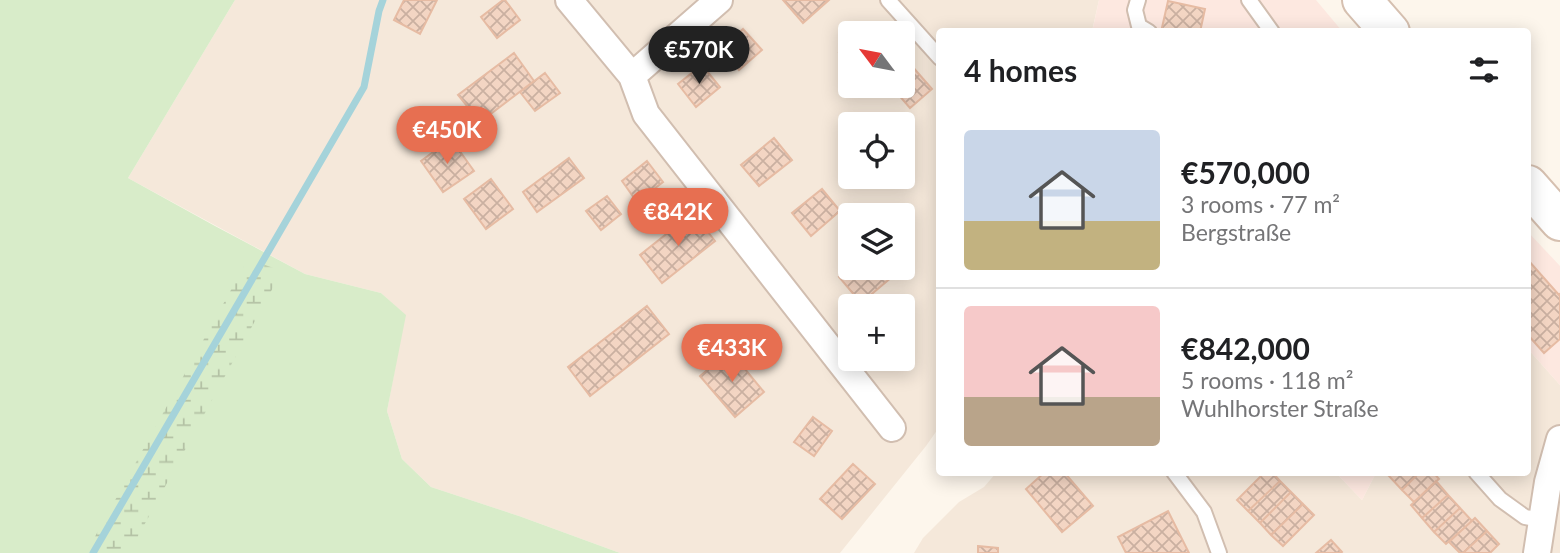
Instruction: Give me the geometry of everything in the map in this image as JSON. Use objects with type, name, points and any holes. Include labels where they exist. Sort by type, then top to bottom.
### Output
[{"type":"main road","points":[[1362,0],[1386,28]]},
{"type":"main road","points":[[1531,188],[1560,222]]},
{"type":"street","points":[[569,0],[632,76],[646,114],[891,428]]},
{"type":"street","points":[[632,76],[719,0]]},
{"type":"street","points":[[1538,553],[1548,482],[1560,439]]},
{"type":"lane","points":[[888,0],[936,54]]},
{"type":"lane","points":[[1138,0],[1135,9],[1139,26],[1142,28]]},
{"type":"lane","points":[[1250,0],[1269,28]]},
{"type":"lane","points":[[1177,476],[1204,512],[1219,553]]},
{"type":"lane","points":[[1480,476],[1500,499],[1525,517],[1542,520]]},
{"type":"shaded area","points":[[235,0],[1099,0],[1093,28],[936,28],[936,432],[840,553],[620,553],[431,487],[402,459],[387,411],[405,315],[381,293],[305,274],[128,178]]},
{"type":"shaded area","points":[[1099,0],[1316,0],[1339,28],[1093,28]]},
{"type":"shaded area","points":[[1531,235],[1560,266],[1560,385],[1531,352]]},
{"type":"shaded area","points":[[1531,352],[1560,385],[1560,553],[914,553],[923,538],[959,502],[984,487],[993,476],[1339,476],[1362,500],[1374,476],[1531,476]]},
{"type":"shaded area","points":[[1339,476],[1374,476],[1362,500]]},
{"type":"green space","points":[[0,0],[235,0],[128,178],[305,274],[381,293],[406,315],[387,411],[402,459],[431,487],[620,553],[0,553]]},
{"type":"green space","points":[[248,259],[282,271],[129,553],[86,553]]},
{"type":"building","points":[[404,0],[437,0],[420,34],[394,20]]},
{"type":"building","points":[[503,0],[520,20],[497,38],[481,17]]},
{"type":"building","points":[[783,0],[829,0],[803,23]]},
{"type":"building","points":[[1168,1],[1205,9],[1201,28],[1162,28]]},
{"type":"building","points":[[743,29],[762,50],[739,70],[721,49]]},
{"type":"building","points":[[514,53],[534,81],[480,122],[458,95]]},
{"type":"building","points":[[702,65],[720,87],[696,107],[678,84]]},
{"type":"building","points":[[915,70],[932,89],[910,108],[901,98],[915,98]]},
{"type":"building","points":[[545,73],[560,93],[535,111],[520,92]]},
{"type":"building","points":[[774,138],[792,160],[759,186],[741,165]]},
{"type":"building","points":[[451,139],[474,171],[443,192],[421,161]]},
{"type":"building","points":[[569,158],[584,178],[537,212],[523,192]]},
{"type":"building","points":[[647,161],[663,182],[637,202],[622,181]]},
{"type":"building","points":[[491,179],[513,209],[486,229],[464,199]]},
{"type":"building","points":[[822,189],[838,209],[838,213],[811,236],[792,213]]},
{"type":"building","points":[[607,196],[621,214],[601,230],[586,211]]},
{"type":"building","points":[[693,213],[715,241],[662,283],[640,255]]},
{"type":"building","points":[[1531,263],[1560,294],[1560,339],[1544,353],[1531,338]]},
{"type":"building","points":[[842,280],[888,280],[872,294],[853,294]]},
{"type":"building","points":[[647,306],[669,334],[590,396],[568,367]]},
{"type":"building","points":[[730,351],[764,392],[735,417],[700,376]]},
{"type":"building","points":[[813,417],[832,431],[814,456],[794,442]]},
{"type":"building","points":[[853,464],[875,484],[842,519],[820,499]]},
{"type":"building","points":[[1041,476],[1067,476],[1093,506],[1062,532],[1026,489]]},
{"type":"building","points":[[1261,476],[1276,476],[1280,481],[1248,511],[1237,500]]},
{"type":"building","points":[[1389,476],[1416,476],[1402,490]]},
{"type":"building","points":[[1416,476],[1436,476],[1439,479],[1414,502],[1402,490]]},
{"type":"building","points":[[1280,481],[1291,492],[1260,523],[1248,511]]},
{"type":"building","points":[[1436,481],[1448,495],[1422,518],[1411,505]]},
{"type":"building","points":[[1291,492],[1303,504],[1271,535],[1260,523]]},
{"type":"building","points":[[1448,495],[1460,508],[1434,532],[1422,518]]},
{"type":"building","points":[[1303,504],[1314,515],[1283,546],[1271,535]]},
{"type":"building","points":[[1460,508],[1472,521],[1446,544],[1434,532]]},
{"type":"building","points":[[1168,511],[1189,553],[1126,553],[1118,537]]},
{"type":"building","points":[[1475,518],[1487,531],[1460,553],[1449,542]]},
{"type":"building","points":[[1487,531],[1499,544],[1490,553],[1463,553]]},
{"type":"building","points":[[1331,540],[1341,553],[1316,553]]},
{"type":"building","points":[[978,546],[998,548],[998,553],[978,553]]},
{"type":"waterway","points":[[93,553],[364,87],[383,0]]}]
